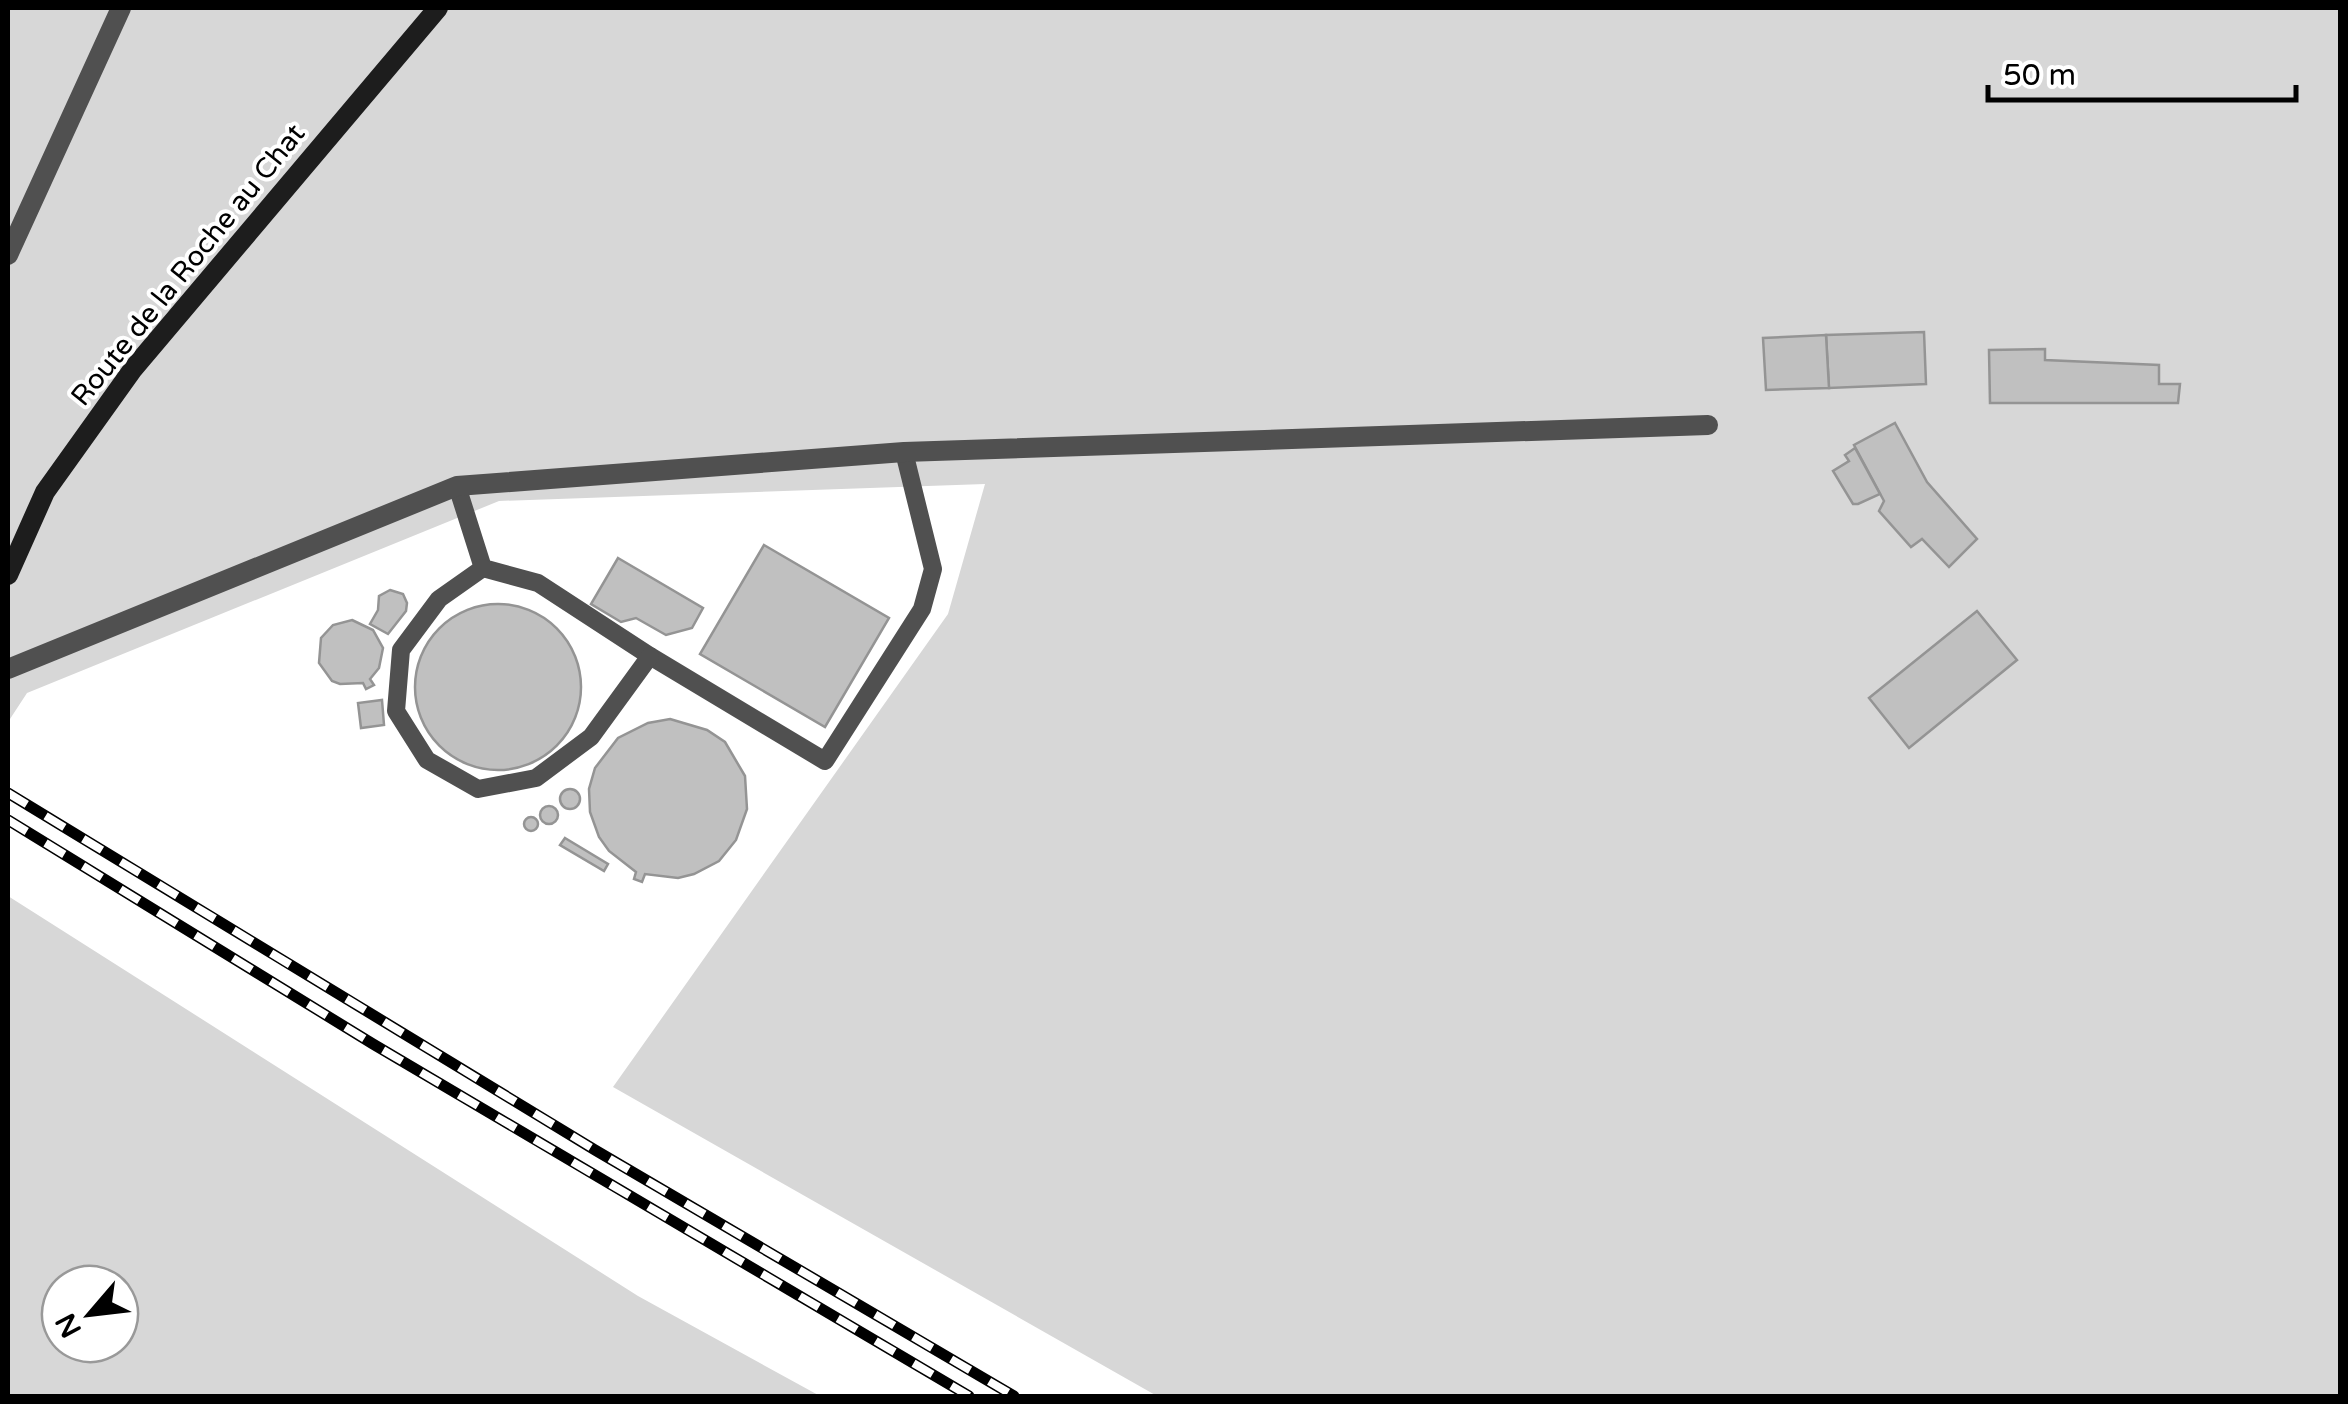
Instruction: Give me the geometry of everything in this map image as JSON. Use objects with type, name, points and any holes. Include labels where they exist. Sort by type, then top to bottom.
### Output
[{"type":"street","points":[[8,256],[121,8]]},
{"type":"street","name":"Route de la Roche au Chat","points":[[8,575],[21,538],[45,492],[123,384],[438,8]]},
{"type":"street","points":[[8,669],[457,486],[904,452],[1708,425]]},
{"type":"lane","points":[[650,656],[591,737],[536,778],[478,789],[427,760],[396,712],[401,650],[438,599],[483,568],[538,583],[650,656],[825,760],[922,608],[933,569],[904,452]]},
{"type":"lane","points":[[457,486],[483,568]]},
{"type":"shaded area","points":[[8,8],[2340,8],[2340,1396],[1157,1396],[613,1087],[948,614],[985,484],[499,501],[27,693],[10,719]]},
{"type":"shaded area","points":[[8,896],[638,1296],[820,1396],[8,1396]]},
{"type":"building","points":[[1924,332],[1926,384],[1829,388],[1826,335]]},
{"type":"building","points":[[1826,335],[1829,388],[1766,390],[1763,338]]},
{"type":"building","points":[[2045,349],[2045,360],[2159,365],[2159,384],[2180,384],[2178,403],[1990,403],[1989,350]]},
{"type":"building","points":[[1895,423],[1927,482],[1977,539],[1949,567],[1922,539],[1911,547],[1879,511],[1884,501],[1854,445]]},
{"type":"building","points":[[1855,448],[1880,494],[1858,504],[1853,504],[1833,471],[1849,461],[1845,455]]},
{"type":"building","points":[[764,545],[889,618],[825,727],[700,654]]},
{"type":"building","points":[[618,558],[703,608],[692,628],[666,635],[636,618],[621,622],[591,604]]},
{"type":"building","points":[[390,590],[403,594],[407,603],[406,611],[388,634],[370,624],[378,610],[379,596]]},
{"type":"building","points":[[498,604],[530,611],[556,629],[574,655],[581,687],[574,719],[556,745],[530,763],[498,770],[466,763],[440,745],[422,719],[415,687],[422,655],[440,629],[466,611]]},
{"type":"building","points":[[1977,611],[2017,660],[1909,748],[1869,698]]},
{"type":"building","points":[[352,620],[373,630],[383,648],[379,668],[370,679],[374,685],[366,689],[363,683],[332,681],[319,663],[321,638],[333,625]]},
{"type":"building","points":[[382,700],[384,725],[361,728],[358,703]]},
{"type":"building","points":[[670,719],[707,730],[725,742],[745,776],[747,809],[736,840],[719,861],[678,878],[645,874],[642,882],[634,879],[636,872],[609,851],[599,837],[590,812],[589,789],[595,768],[618,738],[648,723]]},
{"type":"building","points":[[570,789],[580,799],[570,809],[560,799]]},
{"type":"building","points":[[549,806],[558,815],[549,824],[540,815]]},
{"type":"building","points":[[531,817],[538,824],[531,831],[524,824]]},
{"type":"building","points":[[565,838],[608,864],[604,871],[560,845]]},
{"type":"railway","points":[[8,793],[595,1150],[1014,1396]]},
{"type":"railway","points":[[8,820],[373,1044],[969,1396]]}]
